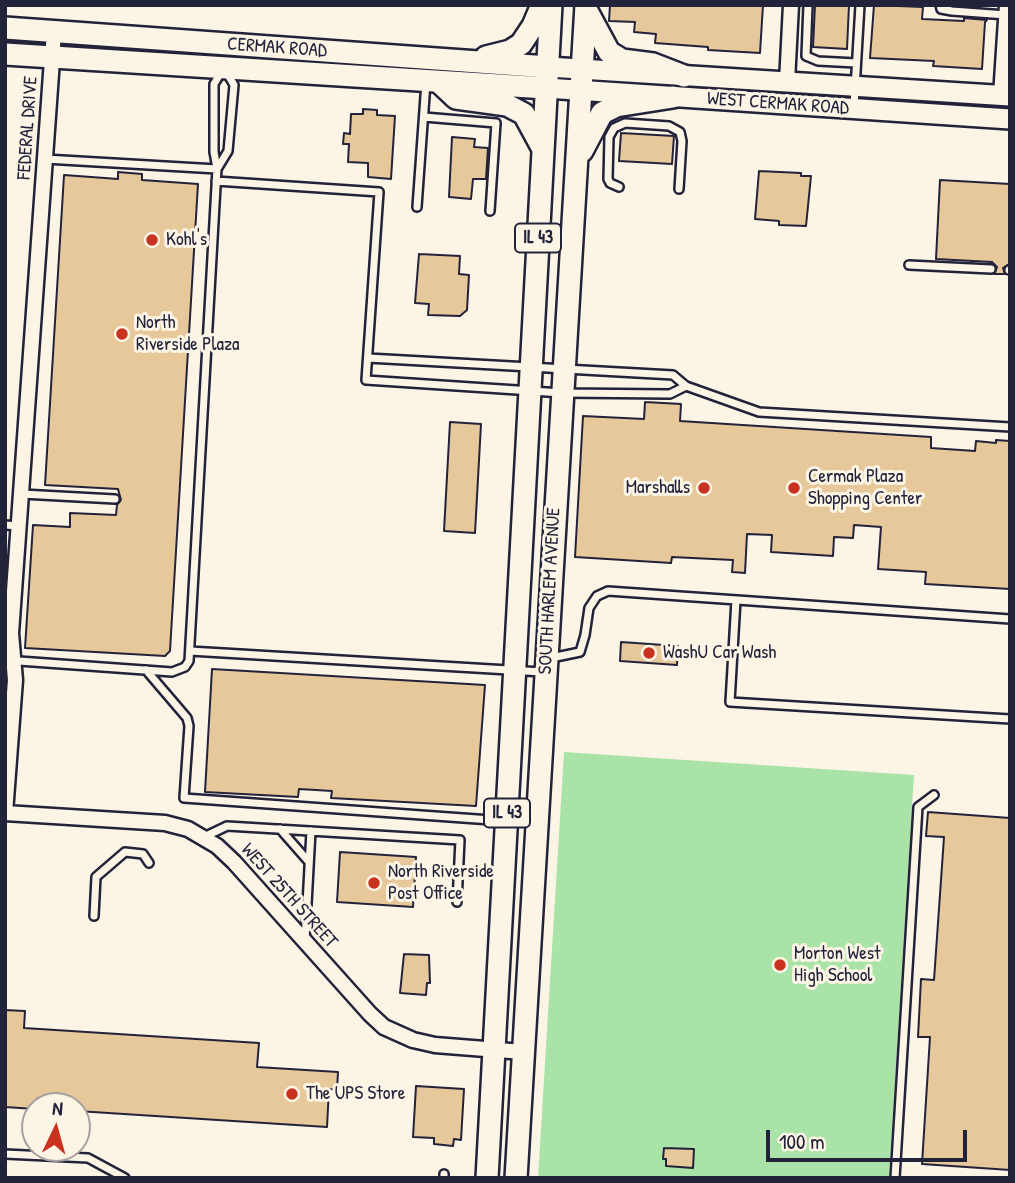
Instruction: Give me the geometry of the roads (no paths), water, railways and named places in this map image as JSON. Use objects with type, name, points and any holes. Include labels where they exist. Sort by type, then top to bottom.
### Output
[{"type":"main road","points":[[463,60],[510,51],[524,39],[542,5]]},
{"type":"main road","name":"SOUTH HARLEM AVENUE","points":[[487,1178],[551,5]]},
{"type":"main road","points":[[586,7],[609,52],[622,60],[653,64],[684,76]]},
{"type":"main road","name":"SOUTH HARLEM AVENUE","points":[[516,1178],[586,7]]},
{"type":"main road","name":"CERMAK ROAD","points":[[5,29],[463,60],[547,78]]},
{"type":"main road","name":"CERMAK ROAD","points":[[5,54],[432,81],[547,78]]},
{"type":"main road","name":"WEST CERMAK ROAD","points":[[547,78],[582,70],[1006,96]]},
{"type":"main road","name":"WEST CERMAK ROAD","points":[[547,78],[581,92],[674,97],[853,113],[1010,119]]},
{"type":"main road","points":[[432,81],[456,98],[507,105],[524,114],[543,150]]},
{"type":"main road","points":[[577,163],[602,113],[616,106],[674,97]]},
{"type":"street","points":[[787,82],[791,5]]},
{"type":"street","points":[[1006,96],[1007,10]]},
{"type":"street","name":"FEDERAL DRIVE","points":[[5,813],[15,680],[9,661],[12,526],[22,494],[54,32]]},
{"type":"street","name":"WEST 25TH STREET","points":[[5,813],[165,823],[188,829],[204,837],[234,862],[370,1014],[397,1034],[435,1045],[523,1052]]},
{"type":"lane","points":[[808,5],[806,55],[818,61],[856,63]]},
{"type":"lane","points":[[853,113],[860,5]]},
{"type":"lane","points":[[940,5],[940,9],[952,11],[1007,10]]},
{"type":"lane","points":[[9,661],[178,671],[189,661],[217,169],[214,152],[215,84],[224,68]]},
{"type":"lane","points":[[217,169],[228,151],[234,85],[224,68]]},
{"type":"lane","points":[[417,207],[424,117],[432,81]]},
{"type":"lane","points":[[424,117],[496,123],[490,211]]},
{"type":"lane","points":[[619,187],[608,179],[609,137],[614,128],[625,123],[670,126],[680,132],[682,141],[679,189]]},
{"type":"lane","points":[[45,159],[217,169]]},
{"type":"lane","points":[[216,181],[379,192],[366,380],[562,393],[670,394],[687,386]]},
{"type":"lane","points":[[909,265],[991,269]]},
{"type":"lane","points":[[368,358],[673,374],[687,386],[760,412],[1010,427]]},
{"type":"lane","points":[[22,494],[115,499]]},
{"type":"lane","points":[[190,651],[515,670],[546,666],[580,652],[589,608],[597,596],[608,591],[1010,619]]},
{"type":"lane","points":[[736,600],[730,702],[1010,719]]},
{"type":"lane","points":[[146,670],[187,718],[189,726],[184,799],[507,821]]},
{"type":"lane","points":[[895,1178],[918,807],[934,795]]},
{"type":"lane","points":[[204,837],[227,826],[460,840],[457,902]]},
{"type":"lane","points":[[281,829],[310,863]]},
{"type":"lane","points":[[305,942],[312,831]]},
{"type":"lane","points":[[94,916],[96,877],[124,852],[143,854],[149,863]]},
{"type":"lane","points":[[5,1154],[88,1158],[125,1178]]},
{"type":"place","name":"Kohl's","points":[[152,240]]},
{"type":"place","name":"North Riverside Plaza","points":[[122,334]]},
{"type":"place","name":"Marshalls","points":[[704,488]]},
{"type":"place","name":"Cermak Plaza Shopping Center","points":[[794,488]]},
{"type":"place","name":"WashU Car Wash","points":[[649,653]]},
{"type":"place","name":"North Riverside Post Office","points":[[374,883]]},
{"type":"place","name":"Morton West High School","points":[[780,965]]},
{"type":"place","name":"The UPS Store","points":[[292,1094]]}]
